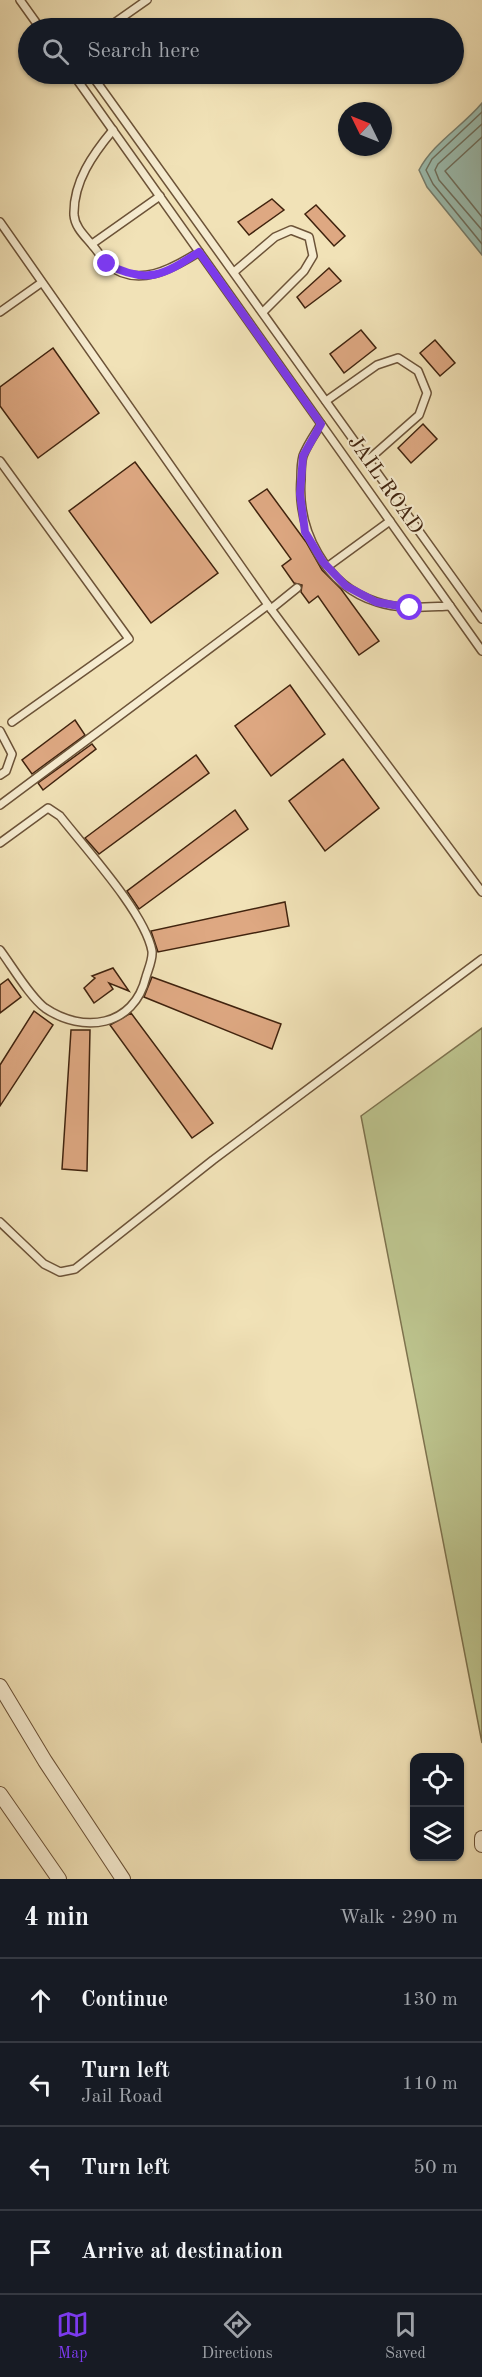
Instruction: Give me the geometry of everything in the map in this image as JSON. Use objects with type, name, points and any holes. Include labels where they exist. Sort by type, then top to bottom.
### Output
[{"type":"street","points":[[0,1686],[45,1761],[123,1879]]},
{"type":"street","points":[[0,1794],[59,1879]]},
{"type":"street","points":[[482,1838],[482,1845]]},
{"type":"lane","points":[[20,0],[33,18]]},
{"type":"lane","points":[[121,18],[147,0]]},
{"type":"lane","name":"JAIL ROAD","points":[[80,84],[482,651]]},
{"type":"lane","points":[[98,84],[482,618]]},
{"type":"lane","points":[[113,129],[93,153],[81,176],[74,216],[78,227],[107,264],[128,275],[151,276],[172,269],[199,252]]},
{"type":"lane","points":[[92,244],[160,196]]},
{"type":"lane","points":[[0,222],[269,607],[482,892]]},
{"type":"lane","points":[[234,272],[276,237],[291,230],[309,237],[313,256],[304,271],[262,312]]},
{"type":"lane","points":[[0,312],[41,283]]},
{"type":"lane","points":[[326,401],[377,365],[399,358],[418,370],[427,393],[419,415],[368,460]]},
{"type":"lane","points":[[321,424],[303,456],[300,494],[305,532],[327,567],[346,586],[376,602],[410,608],[450,606]]},
{"type":"lane","points":[[0,461],[129,639],[12,722]]},
{"type":"lane","points":[[327,567],[390,521]]},
{"type":"lane","points":[[0,805],[297,588]]},
{"type":"lane","points":[[0,731],[12,754],[6,771],[0,775]]},
{"type":"lane","points":[[0,842],[48,808],[60,816],[143,924],[152,953],[143,992],[133,1005],[113,1019],[93,1025],[67,1019],[43,1007],[0,950]]},
{"type":"lane","points":[[0,1222],[44,1264],[60,1272],[75,1269],[213,1160],[482,959]]},
{"type":"green space","points":[[482,1028],[482,1743],[361,1116]]},
{"type":"water","points":[[482,103],[482,255],[427,187],[419,170],[440,143]]},
{"type":"building","points":[[272,199],[284,210],[249,235],[238,222]]},
{"type":"building","points":[[316,205],[345,236],[334,246],[305,214]]},
{"type":"building","points":[[329,268],[341,281],[305,308],[297,297]]},
{"type":"building","points":[[361,330],[376,348],[344,373],[330,354]]},
{"type":"building","points":[[435,340],[455,363],[440,376],[420,353]]},
{"type":"building","points":[[53,348],[99,413],[38,458],[0,406],[0,387]]},
{"type":"building","points":[[423,424],[437,439],[411,463],[398,448]]},
{"type":"building","points":[[135,462],[218,573],[151,623],[69,511]]},
{"type":"building","points":[[267,489],[306,542],[322,570],[341,589],[379,641],[359,655],[318,596],[309,603],[301,592],[302,585],[294,583],[282,566],[291,559],[249,501]]},
{"type":"building","points":[[290,685],[325,734],[271,776],[235,726]]},
{"type":"building","points":[[75,720],[85,735],[32,774],[22,760]]},
{"type":"building","points":[[92,744],[96,749],[43,790],[38,783]]},
{"type":"building","points":[[196,755],[209,773],[99,854],[85,838]]},
{"type":"building","points":[[343,759],[379,808],[325,851],[289,801]]},
{"type":"building","points":[[235,810],[248,829],[139,909],[127,891]]},
{"type":"building","points":[[285,902],[289,926],[158,952],[151,931]]},
{"type":"building","points":[[113,968],[129,991],[109,983],[113,989],[94,1003],[84,988],[95,978],[92,976]]},
{"type":"building","points":[[152,977],[281,1024],[272,1049],[144,997]]},
{"type":"building","points":[[8,979],[21,997],[0,1013],[0,985]]},
{"type":"building","points":[[34,1011],[53,1025],[0,1106],[0,1065]]},
{"type":"building","points":[[131,1013],[213,1123],[192,1138],[110,1025]]},
{"type":"building","points":[[71,1030],[90,1030],[87,1171],[62,1169]]},
{"type":"route","points":[[107,264],[128,275],[151,276],[172,269],[199,252],[321,424],[303,456],[300,494],[305,532],[323,562],[346,586],[376,602],[410,608]]}]
